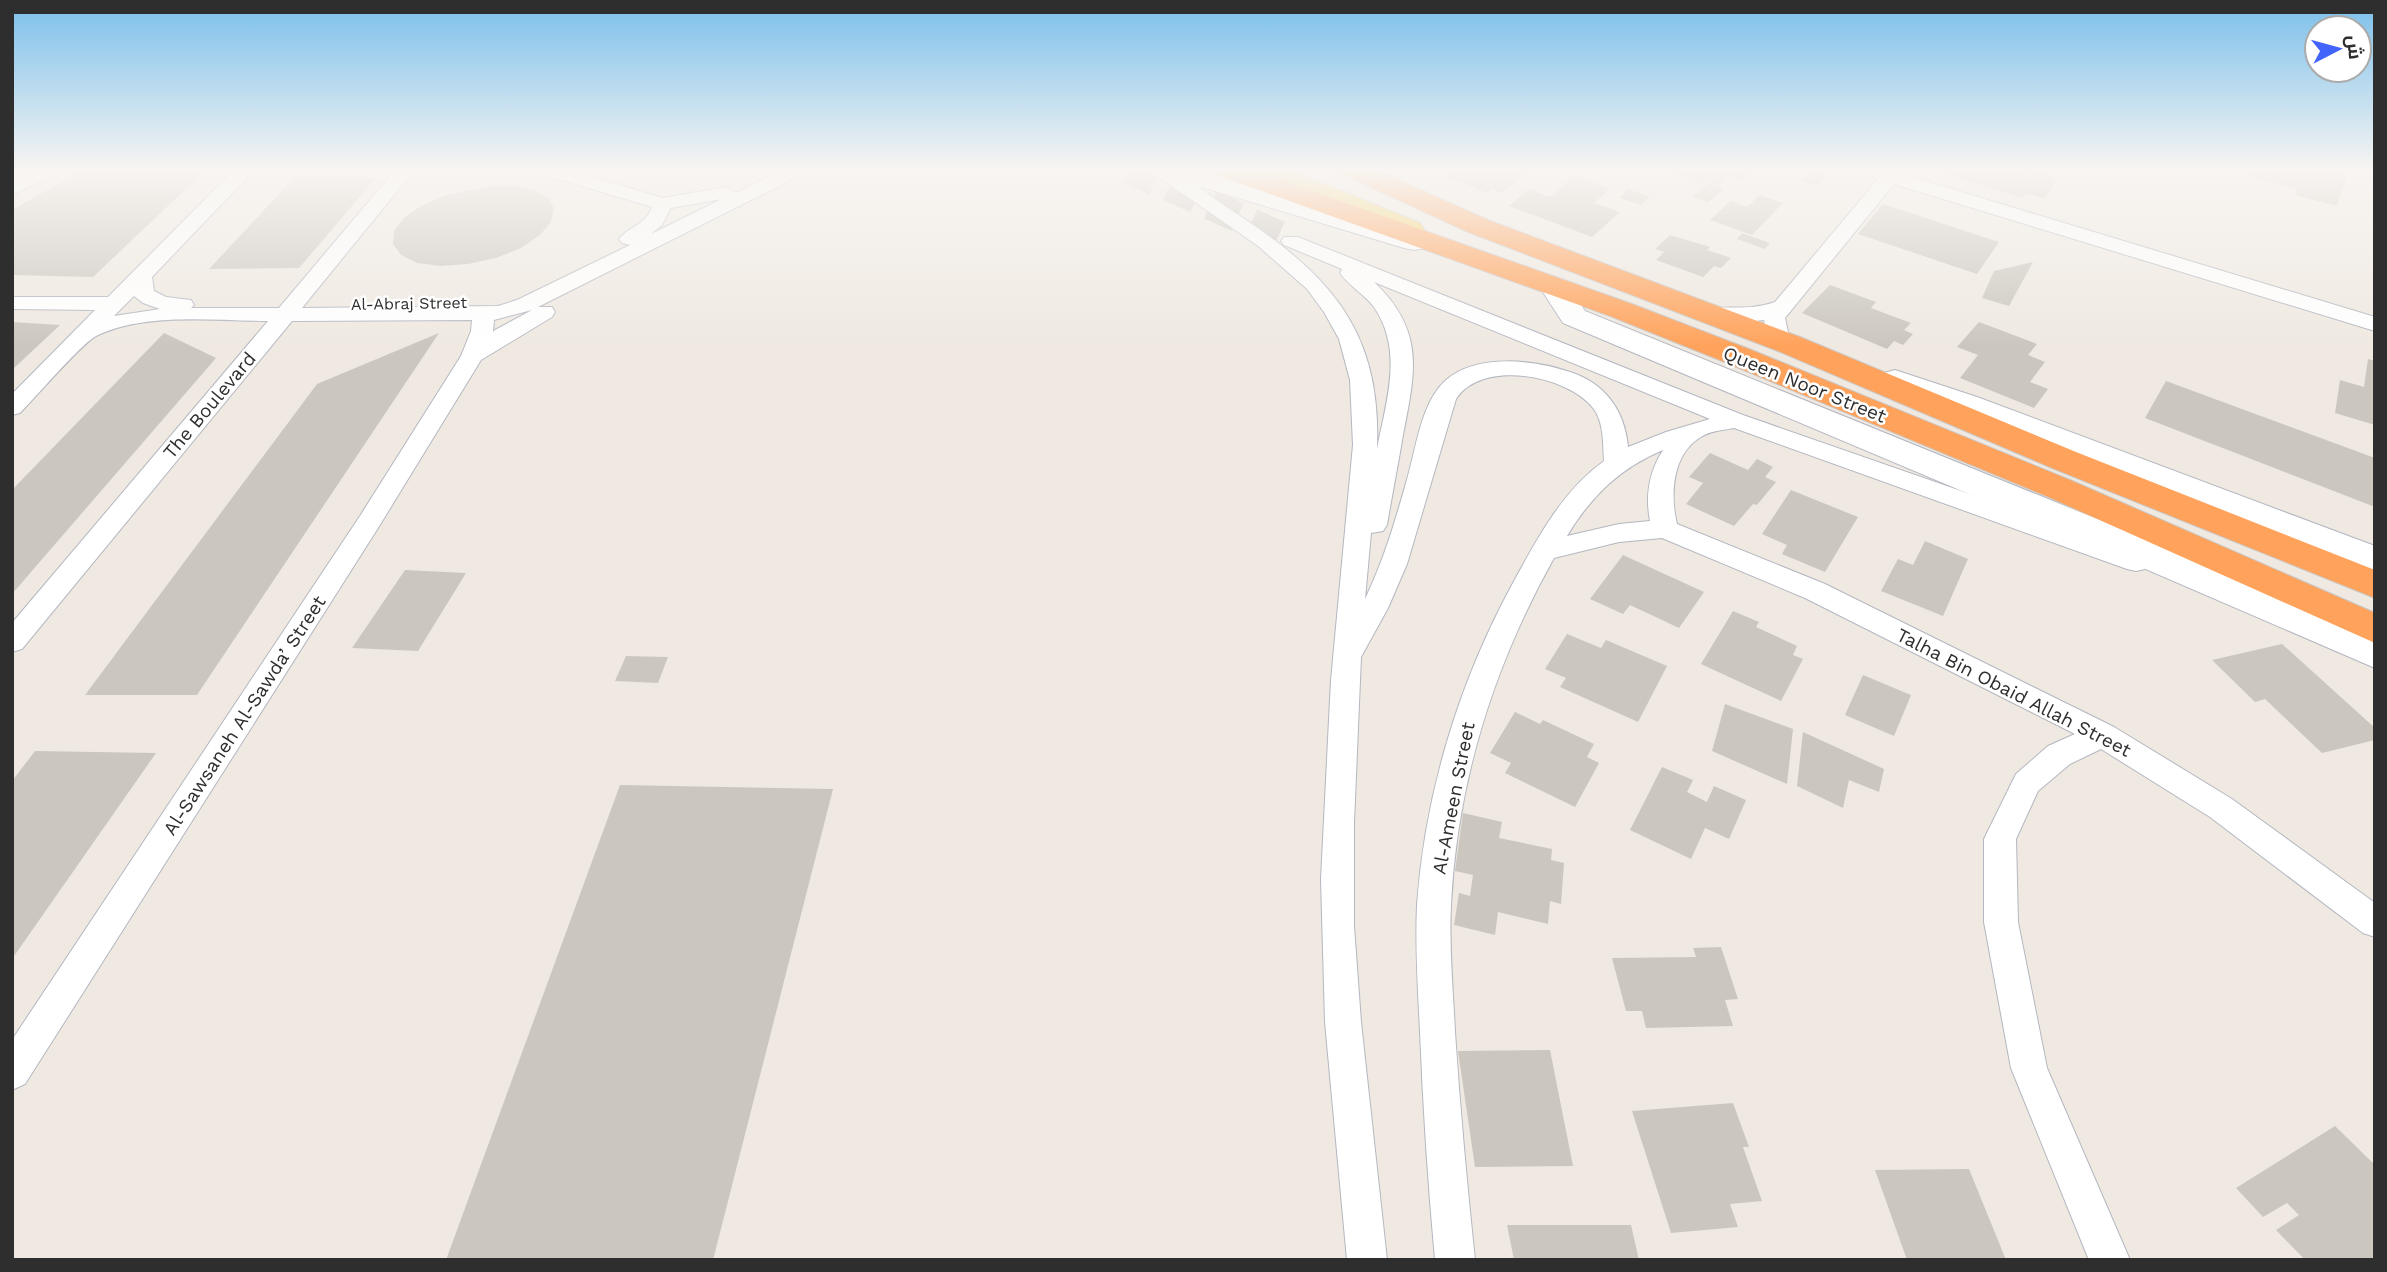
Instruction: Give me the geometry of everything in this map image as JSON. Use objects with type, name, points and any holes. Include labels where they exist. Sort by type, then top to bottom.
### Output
[{"type":"highway","name":"Queen Noor Street","points":[[1392,227],[1738,356],[2058,488],[2375,629]]},
{"type":"highway","name":"Queen Noor Street","points":[[1482,227],[1788,344],[2064,460],[2375,585]]},
{"type":"main road","points":[[1407,227],[1503,267]]},
{"type":"street","points":[[12,408],[189,227]]},
{"type":"street","name":"The Boulevard","points":[[12,642],[357,227]]},
{"type":"street","name":"Al-Abraj Street","points":[[87,332],[147,316],[498,301],[516,296],[648,227]]},
{"type":"street","points":[[483,315],[525,305],[680,227]]},
{"type":"street","name":"Al-Sawsaneh Al-Sawda’ Street","points":[[472,356],[531,319],[711,227]]},
{"type":"street","points":[[1240,227],[1311,281],[1334,308],[1350,338],[1361,371],[1365,443],[1347,654],[1337,881],[1341,975],[1367,1260]]},
{"type":"street","points":[[1364,227],[1503,267]]},
{"type":"street","points":[[1847,227],[1774,317],[1778,335],[1788,344],[1966,404],[2375,559]]},
{"type":"street","points":[[2069,227],[2375,324]]},
{"type":"street","points":[[1347,654],[1387,462],[1403,376],[1404,355],[1395,324],[1385,305],[1368,285],[1340,266],[1291,241],[1735,420],[2301,621]]},
{"type":"street","name":"Al-Abraj Street","points":[[142,276],[142,292],[164,304],[483,315]]},
{"type":"street","points":[[1554,286],[1574,317],[2375,653]]},
{"type":"street","points":[[12,303],[114,304]]},
{"type":"street","points":[[1709,315],[1741,317],[1769,313],[1780,307]]},
{"type":"street","name":"Al-Sawsaneh Al-Sawda’ Street","points":[[12,1072],[369,522],[472,356],[482,331],[483,315]]},
{"type":"street","points":[[1347,654],[1366,624],[1393,565],[1438,412],[1456,383],[1483,372],[1524,370],[1557,375],[1581,384],[1599,399],[1611,415],[1615,429],[1616,464]]},
{"type":"street","name":"Al-Ameen Street","points":[[1455,1260],[1443,1139],[1436,995],[1435,893],[1446,810],[1460,744],[1480,679],[1518,597],[1544,551],[1594,482],[1616,464],[1693,431],[1735,420]]},
{"type":"street","points":[[1665,528],[1659,505],[1659,483],[1671,455],[1693,431]]},
{"type":"street","name":"Talha Bin Obaid Allah Street","points":[[1544,551],[1600,535],[1665,528],[1815,591],[2103,735],[2221,808],[2375,922]]},
{"type":"street","points":[[2103,735],[2059,755],[2027,783],[2000,839],[2001,922],[2029,1068],[2110,1260]]},
{"type":"building","points":[[12,227],[145,227],[93,277],[12,275]]},
{"type":"building","points":[[248,227],[334,227],[299,268],[209,269]]},
{"type":"building","points":[[397,227],[546,227],[521,248],[496,258],[441,266],[417,263],[401,255],[393,244]]},
{"type":"building","points":[[1566,227],[1603,227],[1592,237]]},
{"type":"building","points":[[1731,227],[1759,227],[1752,235]]},
{"type":"building","points":[[1864,227],[1954,227],[1999,242],[1977,274],[1858,234]]},
{"type":"building","points":[[1742,233],[1770,243],[1765,249],[1737,239]]},
{"type":"building","points":[[1670,235],[1710,247],[1707,250],[1731,258],[1721,268],[1714,266],[1703,277],[1656,260],[1664,252],[1655,249]]},
{"type":"building","points":[[2033,262],[2009,306],[1982,298],[1994,271]]},
{"type":"building","points":[[1830,285],[1876,302],[1871,308],[1911,323],[1904,330],[1913,334],[1903,345],[1894,341],[1887,349],[1802,313]]},
{"type":"building","points":[[12,322],[60,325],[12,370]]},
{"type":"building","points":[[1979,322],[2037,344],[2028,355],[2045,362],[2030,382],[2048,389],[2034,408],[1960,378],[1978,355],[1957,347]]},
{"type":"building","points":[[164,333],[216,358],[12,594],[12,490]]},
{"type":"building","points":[[439,333],[197,695],[85,695],[317,384]]},
{"type":"building","points":[[2368,359],[2375,361],[2375,425],[2335,413],[2340,380],[2364,387]]},
{"type":"building","points":[[2166,381],[2375,458],[2375,507],[2145,418]]},
{"type":"building","points":[[1710,453],[1748,470],[1757,459],[1773,467],[1765,477],[1776,482],[1757,505],[1753,504],[1734,526],[1686,504],[1703,483],[1689,477]]},
{"type":"building","points":[[1791,490],[1858,517],[1825,572],[1782,554],[1787,545],[1762,534]]},
{"type":"building","points":[[1925,541],[1968,559],[1943,616],[1881,591],[1898,559],[1913,565]]},
{"type":"building","points":[[1623,555],[1704,592],[1679,628],[1630,605],[1623,614],[1590,599]]},
{"type":"building","points":[[405,570],[466,573],[418,651],[352,648]]},
{"type":"building","points":[[1733,611],[1759,622],[1756,627],[1797,646],[1793,655],[1803,659],[1781,701],[1701,664]]},
{"type":"building","points":[[1567,634],[1601,648],[1606,640],[1667,666],[1638,722],[1560,687],[1566,678],[1545,669]]},
{"type":"building","points":[[2282,644],[2375,728],[2375,740],[2322,753],[2265,699],[2255,702],[2212,660]]},
{"type":"building","points":[[626,656],[668,657],[658,683],[615,681]]},
{"type":"building","points":[[1863,675],[1911,695],[1894,736],[1845,715]]},
{"type":"building","points":[[1725,704],[1793,729],[1787,784],[1712,751]]},
{"type":"building","points":[[1515,712],[1540,724],[1543,720],[1594,744],[1587,757],[1599,763],[1575,807],[1505,773],[1511,763],[1490,753]]},
{"type":"building","points":[[1803,732],[1884,769],[1879,792],[1849,780],[1843,808],[1797,786]]},
{"type":"building","points":[[35,751],[156,753],[12,959],[12,781]]},
{"type":"building","points":[[1662,767],[1693,780],[1687,792],[1707,802],[1714,786],[1746,800],[1729,839],[1705,828],[1691,859],[1630,830]]},
{"type":"building","points":[[620,785],[833,789],[713,1260],[446,1260]]},
{"type":"building","points":[[1463,813],[1502,822],[1499,838],[1552,849],[1551,860],[1564,863],[1561,904],[1550,901],[1548,924],[1498,912],[1495,935],[1454,925],[1459,893],[1470,896],[1473,875],[1455,871]]},
{"type":"building","points":[[1721,947],[1738,999],[1725,1000],[1733,1026],[1646,1028],[1642,1011],[1626,1011],[1612,958],[1696,957],[1693,948]]},
{"type":"building","points":[[1550,1050],[1573,1166],[1475,1167],[1458,1051]]},
{"type":"building","points":[[1733,1103],[1749,1147],[1743,1147],[1762,1201],[1730,1204],[1738,1227],[1671,1233],[1632,1111]]},
{"type":"building","points":[[2335,1126],[2375,1165],[2375,1260],[2305,1260],[2276,1230],[2299,1215],[2287,1203],[2263,1217],[2236,1188]]},
{"type":"building","points":[[1969,1169],[2006,1260],[1907,1260],[1875,1170]]},
{"type":"building","points":[[1507,1225],[1631,1225],[1639,1260],[1514,1260]]},
{"type":"tunnel","points":[[1261,227],[1291,241]]}]
